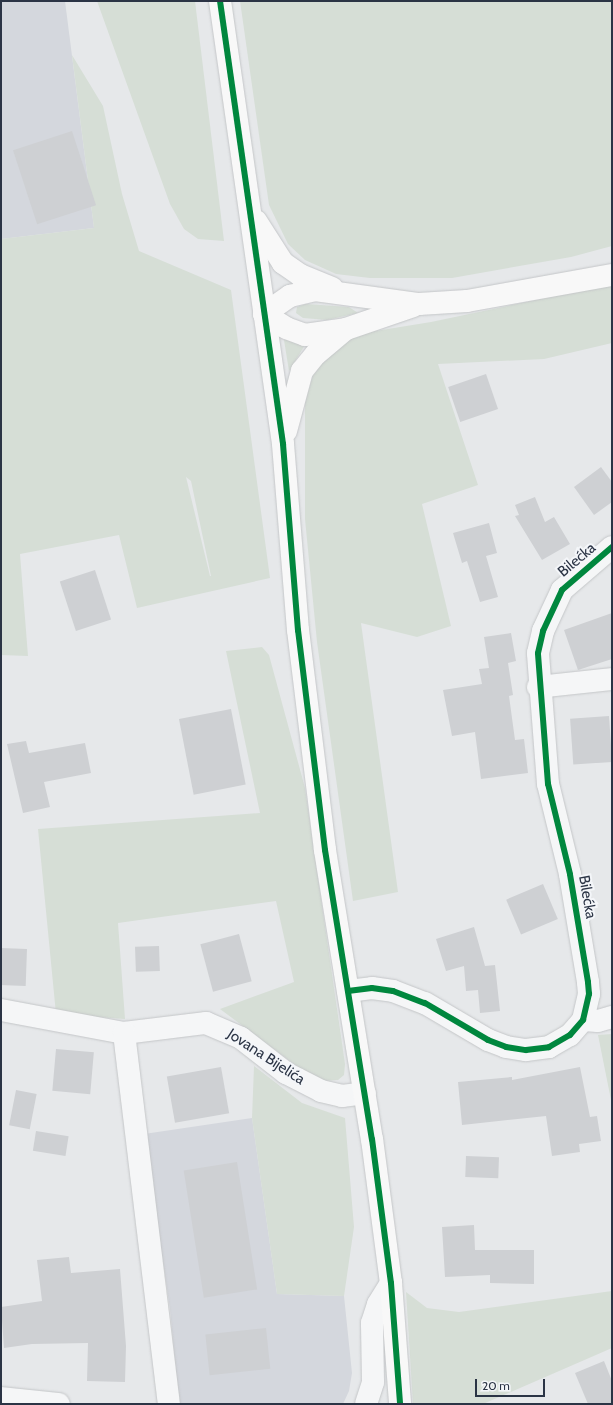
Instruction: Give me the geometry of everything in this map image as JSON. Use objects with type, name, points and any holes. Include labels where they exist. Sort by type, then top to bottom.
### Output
[{"type":"main road","points":[[220,1],[283,444],[298,630],[325,850],[365,1093],[391,1283],[400,1404]]},
{"type":"main road","points":[[249,209],[271,248],[283,263],[300,275],[340,292]]},
{"type":"main road","points":[[264,314],[290,296],[315,290],[340,292],[419,304],[467,301],[612,275]]},
{"type":"main road","points":[[264,314],[286,328],[305,335],[346,329],[419,304]]},
{"type":"main road","points":[[283,444],[302,371],[316,354],[346,329]]},
{"type":"street","name":"Bilećka","points":[[348,991],[372,988],[393,991],[425,1003],[488,1040],[506,1047],[526,1050],[549,1047],[570,1035],[583,1020],[589,994],[588,982],[570,874],[548,784],[538,687],[538,653],[543,631],[562,590],[612,547]]},
{"type":"street","points":[[538,687],[612,679]]},
{"type":"street","name":"Jovana Bijelića","points":[[1,1010],[124,1033],[206,1023],[242,1038],[286,1073],[321,1091],[342,1096],[365,1093]]},
{"type":"street","points":[[583,1020],[598,1021],[612,1017]]},
{"type":"street","points":[[124,1033],[169,1404]]},
{"type":"street","points":[[366,1404],[373,1382],[372,1323],[378,1304],[391,1283]]},
{"type":"street","points":[[1,1398],[59,1404]]},
{"type":"shaded area","points":[[1,1],[65,1],[94,228],[1,239]]},
{"type":"shaded area","points":[[97,1],[195,1],[224,241],[198,239],[184,229],[170,204]]},
{"type":"shaded area","points":[[240,1],[612,1],[612,246],[571,257],[452,278],[370,278],[336,274],[305,260],[288,244],[269,205]]},
{"type":"shaded area","points":[[72,55],[103,106],[122,194],[139,251],[231,290],[270,578],[137,608],[119,535],[20,554],[28,656],[1,655],[1,239],[94,228]],"holes":[[[186,477],[191,481],[211,576]]]},
{"type":"shaded area","points":[[612,284],[612,343],[544,359],[438,364],[478,485],[422,504],[451,626],[417,637],[361,623],[398,892],[353,901],[317,642],[305,519],[305,403],[314,371],[339,345],[363,333],[431,322]]},
{"type":"shaded area","points":[[306,304],[349,307],[358,313],[327,320],[303,318],[296,313],[297,307]]},
{"type":"shaded area","points":[[284,340],[308,340],[289,371]]},
{"type":"shaded area","points":[[262,647],[269,655],[305,788],[345,1064],[344,1075],[338,1080],[324,1081],[310,1076],[220,1009],[294,982],[276,901],[118,923],[125,1019],[56,1014],[38,829],[260,813],[226,651]]},
{"type":"shaded area","points":[[612,1034],[612,1100],[611,1100],[598,1035]]},
{"type":"shaded area","points":[[254,1066],[302,1103],[345,1118],[354,1227],[344,1296],[277,1294],[252,1118]]},
{"type":"shaded area","points":[[252,1118],[277,1294],[344,1296],[352,1373],[349,1391],[343,1404],[179,1404],[170,1309],[144,1134]]},
{"type":"shaded area","points":[[612,1291],[612,1348],[483,1404],[413,1404],[406,1292],[427,1308],[459,1312]]},
{"type":"building","points":[[72,131],[96,205],[37,224],[13,150]]},
{"type":"building","points":[[486,374],[498,409],[460,422],[448,387]]},
{"type":"building","points":[[601,467],[612,482],[612,502],[594,515],[574,487]]},
{"type":"building","points":[[535,497],[545,522],[554,517],[570,544],[542,560],[515,516],[519,515],[515,505]]},
{"type":"building","points":[[489,523],[497,553],[486,556],[498,597],[480,602],[467,561],[462,563],[453,533]]},
{"type":"building","points":[[95,570],[111,619],[76,631],[60,581]]},
{"type":"building","points":[[612,613],[612,659],[578,670],[564,630]]},
{"type":"building","points":[[511,633],[516,661],[508,663],[513,695],[509,696],[515,740],[524,739],[528,773],[481,779],[475,732],[452,736],[443,690],[482,684],[479,669],[489,668],[484,637]]},
{"type":"building","points":[[231,709],[246,785],[194,795],[179,719]]},
{"type":"building","points":[[609,716],[612,762],[573,765],[570,719]]},
{"type":"building","points":[[26,741],[29,753],[85,743],[91,773],[44,782],[50,807],[23,813],[7,744]]},
{"type":"building","points":[[543,884],[558,919],[521,935],[506,900]]},
{"type":"building","points":[[474,927],[485,966],[495,965],[500,1011],[480,1013],[478,990],[466,991],[464,966],[446,971],[436,939]]},
{"type":"building","points":[[239,934],[252,981],[213,992],[200,944]]},
{"type":"building","points":[[159,946],[160,971],[136,972],[135,947]]},
{"type":"building","points":[[1,948],[27,949],[26,986],[1,985]]},
{"type":"building","points":[[56,1049],[94,1052],[90,1094],[52,1091]]},
{"type":"building","points":[[221,1067],[229,1113],[175,1123],[167,1077]]},
{"type":"building","points":[[580,1067],[590,1117],[597,1116],[601,1141],[579,1144],[580,1152],[552,1156],[546,1116],[462,1125],[458,1082],[512,1077],[512,1080]]},
{"type":"building","points":[[16,1090],[37,1094],[30,1129],[9,1125]]},
{"type":"building","points":[[36,1131],[69,1136],[65,1156],[33,1151]]},
{"type":"building","points":[[466,1156],[499,1157],[498,1178],[465,1177]]},
{"type":"building","points":[[237,1162],[257,1289],[204,1298],[184,1170]]},
{"type":"building","points":[[474,1225],[475,1250],[534,1250],[534,1284],[490,1283],[490,1275],[445,1277],[442,1227]]},
{"type":"building","points":[[69,1257],[71,1273],[120,1269],[126,1346],[125,1382],[87,1381],[88,1343],[32,1344],[4,1348],[1,1307],[42,1301],[37,1260]]},
{"type":"building","points":[[266,1328],[270,1369],[210,1375],[205,1334]]},
{"type":"building","points":[[604,1361],[612,1381],[612,1404],[588,1404],[575,1373]]},
{"type":"cycle path","points":[[220,1],[283,444],[298,630],[325,850],[372,1139],[391,1283],[400,1404]]},
{"type":"cycle path","points":[[348,991],[372,988],[393,991],[425,1003],[488,1040],[506,1047],[526,1050],[549,1047],[570,1035],[583,1020],[589,994],[588,982],[570,874],[548,784],[538,653],[543,631],[562,590],[612,547]]}]
